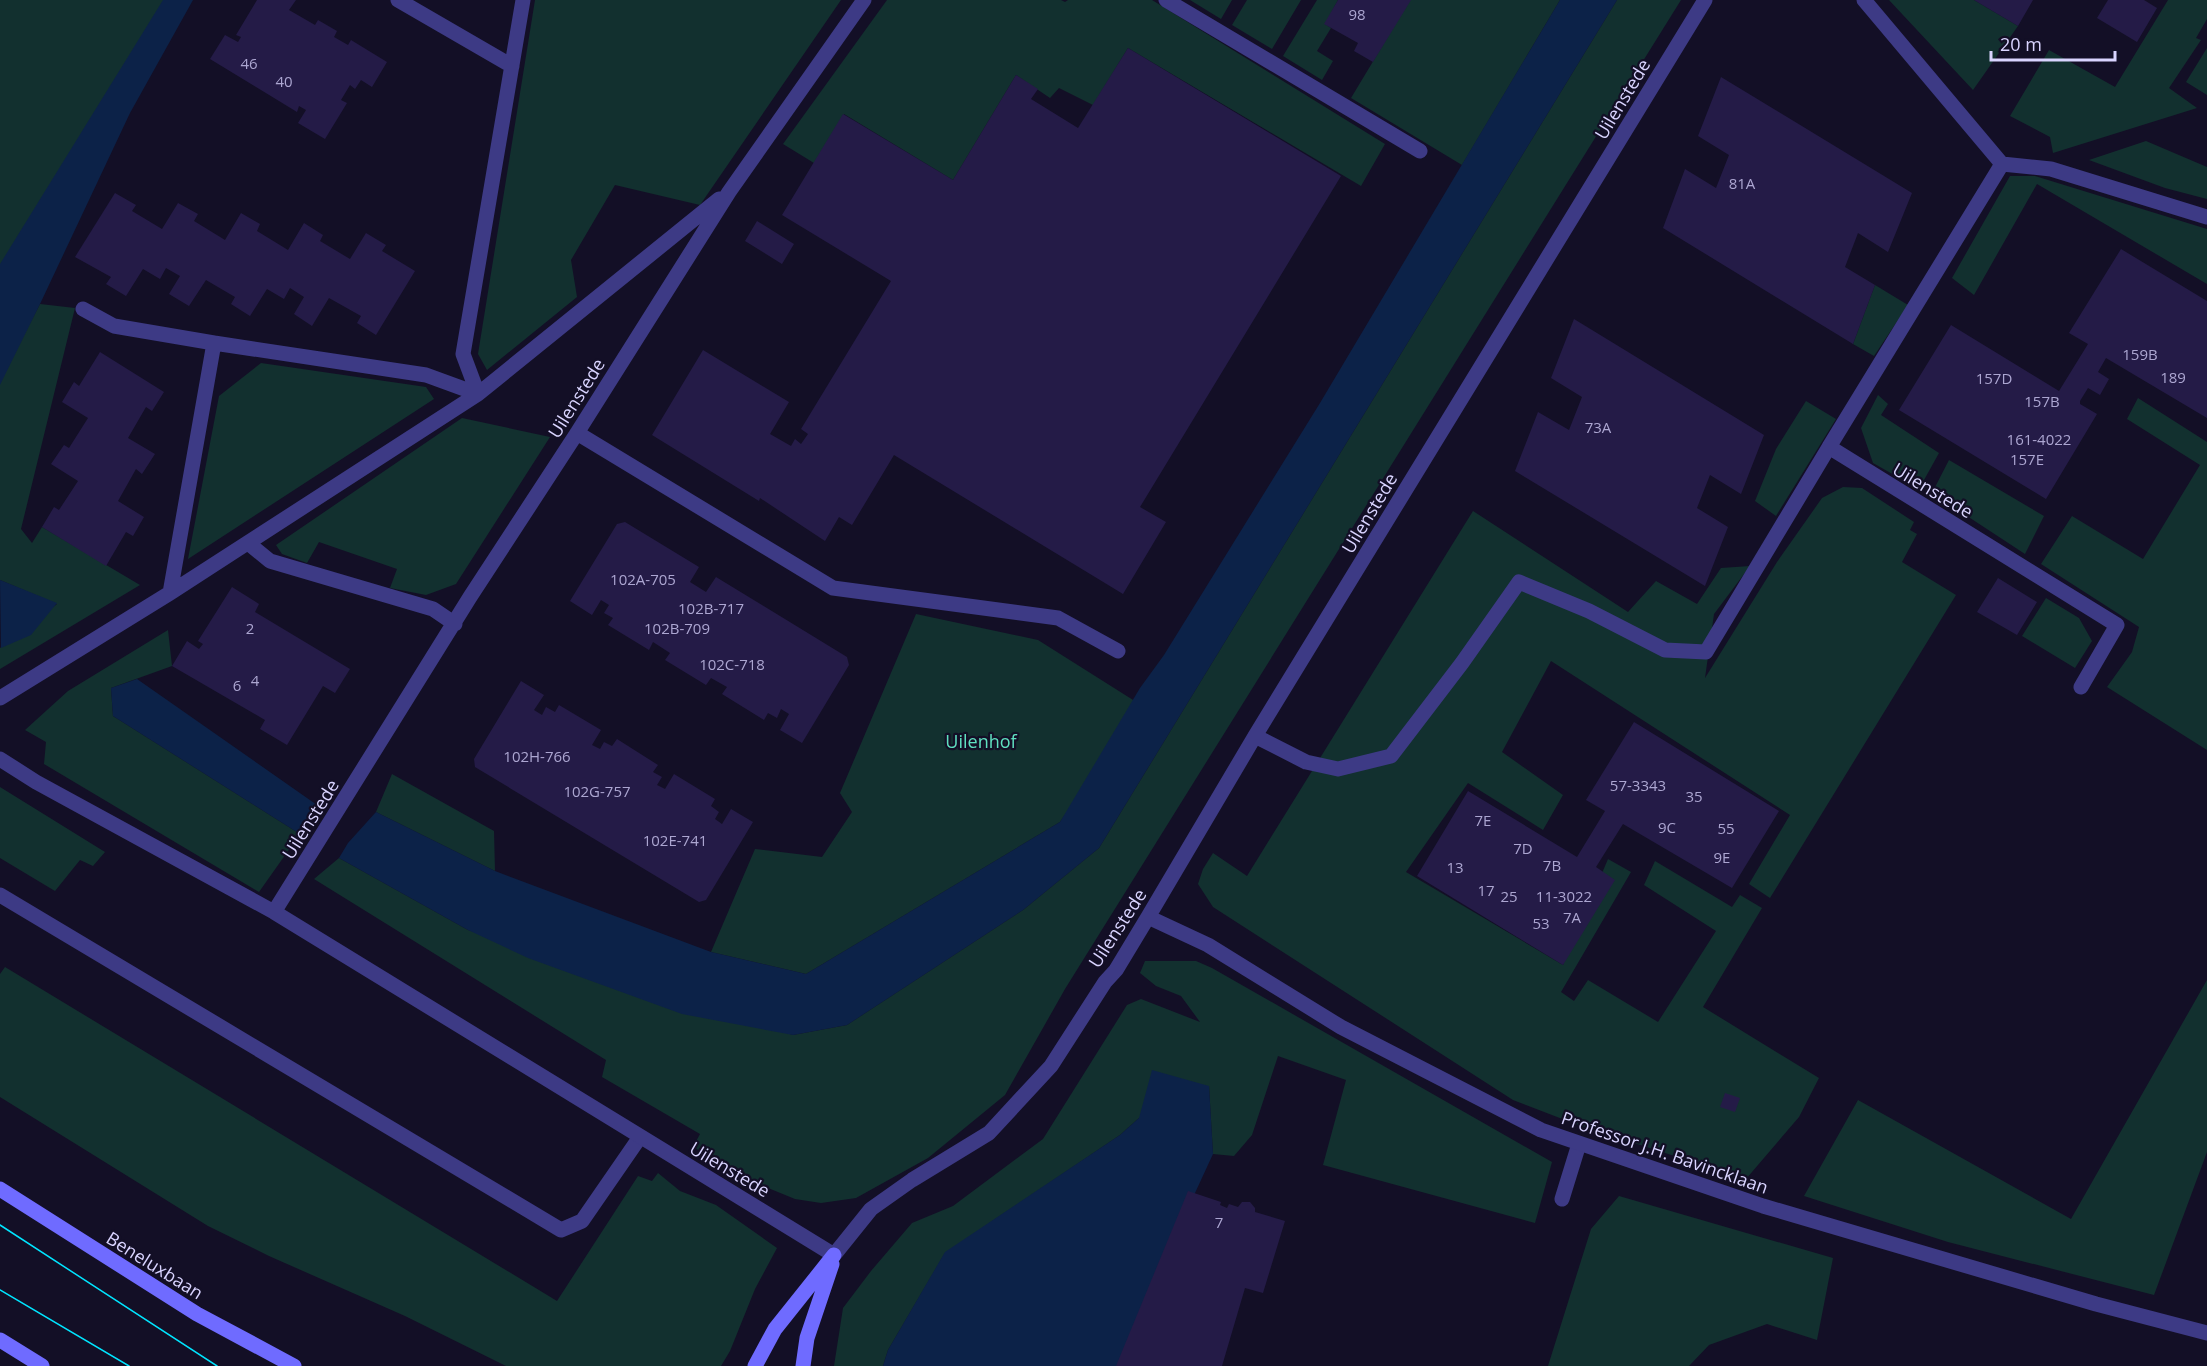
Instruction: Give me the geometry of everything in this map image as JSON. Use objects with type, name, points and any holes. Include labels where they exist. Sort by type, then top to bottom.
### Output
[{"type":"main road","name":"Beneluxbaan","points":[[0,1189],[197,1314],[294,1366]]},
{"type":"main road","points":[[755,1366],[775,1329],[834,1255]]},
{"type":"main road","points":[[803,1366],[807,1338],[834,1255]]},
{"type":"main road","points":[[0,1340],[42,1366]]},
{"type":"street","points":[[398,0],[512,66]]},
{"type":"street","points":[[478,394],[463,354],[523,0]]},
{"type":"street","name":"Uilenstede","points":[[274,912],[470,597],[729,192],[864,0]]},
{"type":"street","points":[[1166,0],[1420,151]]},
{"type":"street","name":"Uilenstede","points":[[0,759],[36,782],[274,912],[834,1255],[871,1209],[912,1180],[989,1133],[1051,1066],[1105,982],[1116,970],[1255,736],[1705,0]]},
{"type":"street","points":[[1864,0],[2002,164],[2051,169],[2207,217]]},
{"type":"street","points":[[1255,736],[1306,762],[1338,769],[1391,756],[1462,663],[1519,582],[1589,611],[1665,650],[1706,652],[2002,164]]},
{"type":"street","name":"Uilenstede","points":[[0,698],[170,593],[478,394],[729,192]]},
{"type":"street","points":[[83,309],[114,326],[426,375],[478,394]]},
{"type":"street","points":[[170,593],[214,343]]},
{"type":"street","points":[[577,433],[832,588],[1058,618],[1118,651]]},
{"type":"street","name":"Uilenstede","points":[[1829,447],[2116,624],[2081,687]]},
{"type":"street","points":[[248,543],[270,561],[433,609],[455,624]]},
{"type":"street","points":[[0,895],[561,1230],[582,1221],[640,1137]]},
{"type":"street","name":"Professor J.H. Bavincklaan","points":[[1148,917],[1208,945],[1341,1027],[1541,1130],[1763,1206],[2096,1304],[2207,1333]]},
{"type":"street","points":[[1562,1199],[1580,1143]]},
{"type":"green space","points":[[0,0],[171,0],[0,283]]},
{"type":"green space","points":[[535,0],[841,0],[700,205],[615,185],[571,260],[577,297],[487,370],[478,354]]},
{"type":"green space","points":[[887,0],[1061,0],[1065,2],[1068,0],[1152,0],[1385,144],[1361,186],[1128,48],[1093,105],[1059,88],[1050,98],[1016,75],[953,180],[844,114],[814,163],[783,144]]},
{"type":"green space","points":[[1190,0],[1232,0],[1221,19]]},
{"type":"green space","points":[[1247,0],[1301,0],[1272,49],[1232,25]]},
{"type":"green space","points":[[1317,0],[1338,0],[1325,24],[1331,28],[1317,51],[1333,61],[1322,80],[1283,56]]},
{"type":"green space","points":[[1410,0],[1560,0],[1462,165],[1351,98]]},
{"type":"green space","points":[[1617,0],[1681,0],[1065,989],[1005,1095],[928,1158],[856,1198],[821,1203],[795,1199],[761,1185],[693,1147],[700,1134],[602,1077],[606,1060],[314,879],[339,858],[468,930],[793,1035],[847,1025],[1023,910],[1099,848]]},
{"type":"green space","points":[[1889,0],[1974,0],[2018,26],[1973,90]]},
{"type":"green space","points":[[2168,0],[2207,0],[2207,19],[2196,38],[2201,40],[2169,88],[2197,108],[2053,153],[2050,137],[2010,116],[2049,50],[2115,87]]},
{"type":"green space","points":[[2207,48],[2207,95],[2186,82]]},
{"type":"green space","points":[[2146,141],[2207,167],[2207,199],[2165,188],[2089,160]]},
{"type":"green space","points":[[2010,176],[2035,176],[2207,229],[2207,284],[2037,184],[1974,295],[1952,278]]},
{"type":"green space","points":[[1875,285],[1908,305],[1874,356],[1853,344]]},
{"type":"green space","points":[[40,304],[75,308],[21,529],[32,543],[42,527],[140,585],[0,669],[0,648],[57,604],[0,580],[0,381]]},
{"type":"green space","points":[[261,363],[426,387],[434,399],[188,559],[219,396]]},
{"type":"green space","points":[[1878,395],[1888,404],[1881,415],[1939,453],[1919,489],[1873,463],[1861,428]]},
{"type":"green space","points":[[2138,398],[2207,442],[2207,750],[2107,687],[2132,652],[2139,627],[2041,564],[2072,516],[2143,559],[2200,465],[2127,419]]},
{"type":"green space","points":[[1806,401],[1836,419],[1776,516],[1755,501],[1776,449]]},
{"type":"green space","points":[[462,418],[550,437],[456,584],[426,595],[390,588],[397,569],[319,542],[307,563],[282,554],[276,545]]},
{"type":"green space","points":[[1949,460],[2044,516],[2025,554],[1932,493]]},
{"type":"green space","points":[[1843,487],[1862,488],[1914,522],[1910,530],[1917,534],[1902,562],[1956,595],[1770,898],[1749,884],[1790,815],[1551,661],[1502,752],[1563,795],[1543,830],[1468,783],[1406,872],[1563,965],[1608,859],[1631,872],[1561,992],[1574,1001],[1588,980],[1658,1022],[1716,931],[1644,885],[1655,861],[1732,907],[1740,895],[1762,908],[1703,1007],[1819,1078],[1799,1117],[1746,1179],[1578,1125],[1513,1100],[1213,907],[1198,884],[1203,869],[1213,853],[1247,876],[1473,511],[1628,612],[1656,581],[1697,604],[1721,568],[1750,566],[1714,614],[1705,678],[1777,562],[1822,498]]},
{"type":"green space","points":[[2046,598],[2079,618],[2092,641],[2075,668],[2022,636]]},
{"type":"green space","name":"Uilenhof","points":[[916,614],[1038,640],[1141,705],[1060,822],[806,974],[711,952],[755,849],[822,857],[852,812],[840,793]]},
{"type":"green space","points":[[168,630],[172,666],[111,688],[113,716],[300,834],[259,892],[44,764],[46,742],[25,730],[68,691]]},
{"type":"green space","points":[[392,774],[494,831],[495,871],[376,812]]},
{"type":"green space","points":[[0,787],[105,852],[93,866],[80,860],[55,891],[0,858]]},
{"type":"green space","points":[[1145,961],[1196,961],[1212,968],[1552,1162],[1535,1223],[1323,1165],[1346,1080],[1278,1056],[1252,1135],[1234,1156],[1213,1154],[1209,1086],[1139,1118],[1120,1135],[945,1253],[888,1350],[883,1366],[834,1366],[843,1308],[871,1271],[912,1223],[953,1206],[1043,1139],[1127,1005],[1141,999],[1200,1022],[1181,996],[1156,986],[1140,973]]},
{"type":"green space","points":[[5,967],[557,1301],[638,1176],[652,1181],[658,1173],[680,1191],[716,1205],[777,1248],[755,1289],[730,1351],[721,1366],[506,1366],[405,1316],[269,1256],[208,1226],[0,1097],[0,974]]},
{"type":"green space","points":[[2207,980],[2207,1152],[2154,1295],[1948,1242],[1804,1196],[1858,1100],[2071,1219]]},
{"type":"green space","points":[[1619,1196],[1833,1258],[1817,1340],[1767,1324],[1709,1345],[1689,1366],[1548,1366],[1591,1229]]},
{"type":"water","points":[[163,0],[193,0],[130,113],[0,385],[0,264]]},
{"type":"water","points":[[1560,0],[1617,0],[1099,848],[1023,910],[847,1025],[793,1035],[682,1014],[528,958],[468,930],[339,858],[348,843],[376,812],[495,871],[711,952],[806,974],[1060,822],[1140,688],[1164,655],[1320,403]]},
{"type":"water","points":[[0,580],[57,603],[31,635],[1,648]]},
{"type":"water","points":[[137,679],[317,805],[300,834],[113,716],[111,688]]},
{"type":"water","points":[[1152,1070],[1209,1086],[1213,1154],[1195,1193],[1131,1366],[883,1366],[888,1350],[945,1252],[1120,1135],[1139,1118]]},
{"type":"building","points":[[257,0],[296,0],[289,10],[315,25],[318,20],[337,31],[334,37],[348,45],[351,40],[387,62],[372,87],[361,80],[355,89],[350,85],[341,100],[347,103],[325,139],[298,123],[306,110],[299,106],[297,112],[210,59],[225,35],[238,42],[241,37],[236,35]]},
{"type":"building","points":[[1338,0],[1411,0],[1373,62],[1354,51],[1358,43],[1324,24]]},
{"type":"building","points":[[1974,0],[2033,0],[2018,26]]},
{"type":"building","points":[[2108,0],[2144,0],[2157,8],[2137,42],[2097,18]]},
{"type":"building","points":[[1128,48],[1341,176],[1140,507],[1166,522],[1123,594],[894,455],[852,525],[839,517],[825,541],[760,498],[759,501],[652,435],[703,350],[789,402],[770,434],[791,446],[795,439],[801,444],[808,434],[801,429],[891,281],[782,215],[843,114],[953,180],[1016,75],[1038,89],[1031,99],[1078,128]]},
{"type":"building","points":[[1721,77],[1912,193],[1888,252],[1858,233],[1845,267],[1875,285],[1853,344],[1663,228],[1685,169],[1716,188],[1729,155],[1698,136]]},
{"type":"building","points":[[115,193],[136,205],[132,211],[162,229],[178,203],[198,214],[194,221],[225,240],[241,213],[260,224],[257,231],[288,250],[304,223],[323,235],[320,241],[350,259],[366,233],[386,245],[382,251],[415,271],[376,335],[357,323],[361,316],[329,298],[312,326],[294,314],[304,297],[290,288],[284,299],[267,289],[250,316],[231,304],[235,297],[206,280],[189,306],[169,294],[180,276],[166,268],[160,279],[143,269],[126,296],[106,284],[111,277],[75,257]]},
{"type":"building","points":[[757,221],[794,244],[782,264],[745,241]]},
{"type":"building","points":[[2121,249],[2207,301],[2207,418],[2106,358],[2098,372],[2109,379],[2100,395],[2088,388],[2080,401],[2080,404],[2097,414],[2046,499],[1899,410],[1951,325],[2059,391],[2088,344],[2069,333]]},
{"type":"building","points":[[1574,319],[1764,435],[1741,494],[1710,475],[1697,508],[1728,527],[1705,586],[1515,471],[1538,412],[1569,430],[1582,397],[1551,378]]},
{"type":"building","points":[[100,352],[164,392],[152,411],[146,407],[128,438],[155,454],[142,474],[136,469],[118,501],[144,517],[133,536],[126,532],[106,566],[42,527],[54,507],[59,510],[78,481],[51,464],[64,445],[69,448],[88,418],[62,402],[74,382],[79,386]]},
{"type":"building","points":[[625,522],[699,567],[690,582],[706,592],[716,577],[847,657],[849,665],[802,743],[780,730],[789,714],[781,709],[777,718],[768,713],[764,720],[722,694],[727,687],[711,678],[706,685],[665,660],[670,653],[653,642],[649,650],[608,625],[613,618],[604,613],[609,605],[601,600],[592,615],[570,601],[617,524]]},
{"type":"building","points":[[1998,578],[2037,602],[2017,635],[1977,612]]},
{"type":"building","points":[[232,587],[259,604],[255,612],[350,669],[335,693],[323,686],[287,745],[260,729],[265,720],[172,666],[187,641],[199,649],[203,644],[198,641]]},
{"type":"building","points":[[521,681],[544,695],[534,710],[542,715],[546,707],[555,712],[559,705],[601,730],[592,745],[600,749],[604,742],[612,746],[617,739],[658,765],[653,772],[662,777],[657,785],[665,789],[674,774],[715,799],[711,806],[719,812],[715,819],[722,824],[731,809],[753,822],[706,900],[699,902],[475,767],[474,759]]},
{"type":"building","points":[[1634,722],[1779,811],[1732,888],[1623,824],[1596,867],[1615,880],[1563,965],[1417,876],[1468,791],[1577,857],[1605,811],[1586,800]]},
{"type":"building","points":[[1725,1093],[1740,1098],[1735,1112],[1720,1107]]},
{"type":"building","points":[[1188,1191],[1221,1202],[1220,1205],[1227,1208],[1229,1204],[1238,1207],[1242,1202],[1250,1202],[1255,1212],[1285,1221],[1263,1293],[1245,1288],[1222,1366],[1116,1366]]},
{"type":"tram line","points":[[0,1225],[217,1366]]},
{"type":"tram line","points":[[0,1290],[129,1366]]}]
